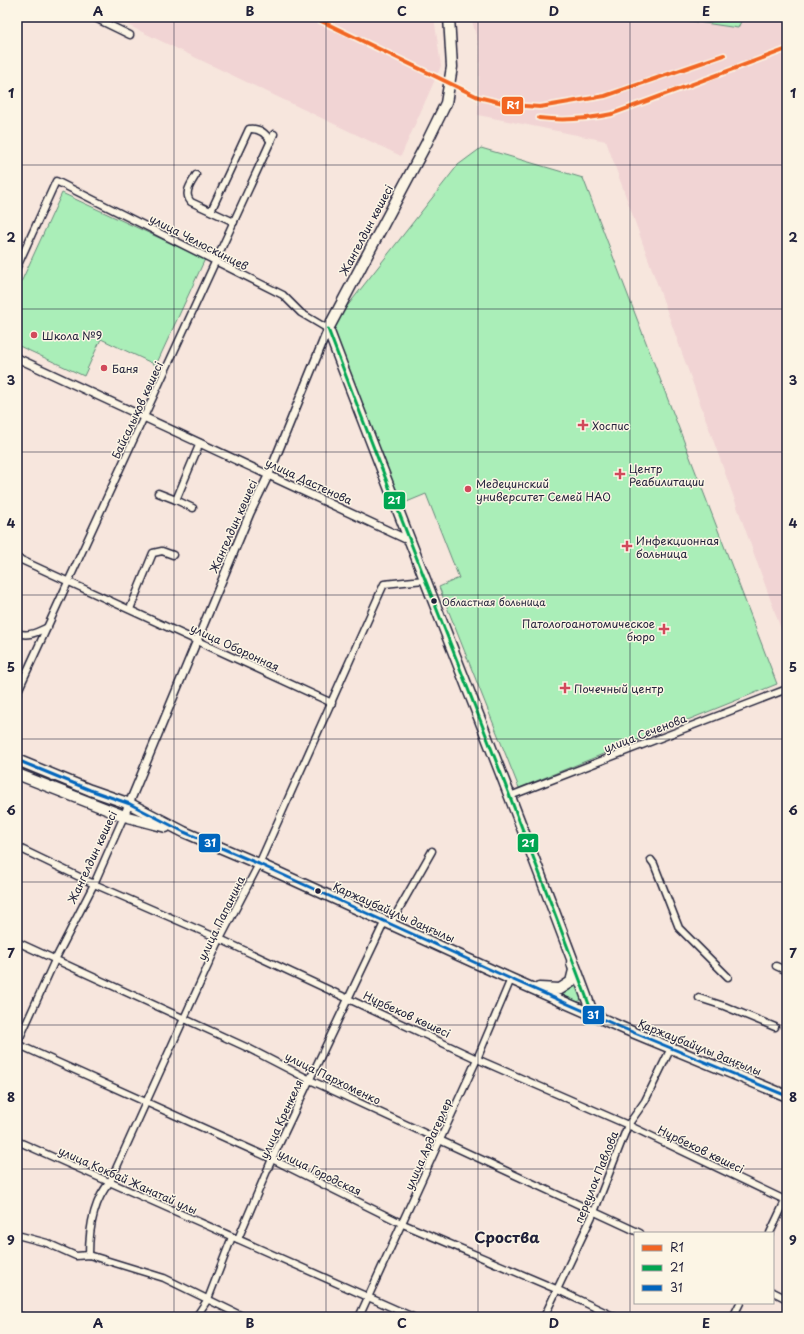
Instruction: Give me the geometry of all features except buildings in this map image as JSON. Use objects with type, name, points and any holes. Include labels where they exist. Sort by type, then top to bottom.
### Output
[{"type":"highway","name":"Жангелдин көшесі","points":[[328,329],[426,144],[446,103],[452,67],[449,17]]},
{"type":"highway","points":[[328,329],[408,540],[569,947],[593,1015]]},
{"type":"highway","name":"Қаржаубайұлы даңғылы","points":[[17,760],[90,790],[130,804],[184,832],[259,864],[516,981],[593,1015],[787,1096]]},
{"type":"highway","name":"Қаржаубайұлы даңғылы","points":[[17,774],[124,816],[184,832]]},
{"type":"highway","points":[[516,981],[545,989],[560,989],[571,982],[574,970],[569,947]]},
{"type":"highway","points":[[586,993],[601,1015],[626,1029]]},
{"type":"street","points":[[93,17],[130,35]]},
{"type":"street","points":[[211,211],[249,129],[260,130],[269,137],[271,142]]},
{"type":"street","name":"Байсалықов көшесі","points":[[17,693],[274,134]]},
{"type":"street","points":[[196,175],[187,191],[188,199],[191,202],[234,222]]},
{"type":"street","name":"улица Челюскинцев","points":[[17,267],[56,181],[283,295],[301,313],[328,329]]},
{"type":"street","name":"Жангелдин көшесі","points":[[17,1044],[55,960],[94,884],[130,804],[250,513],[269,474],[328,329]]},
{"type":"street","name":"улица Дастенова","points":[[17,358],[408,540]]},
{"type":"street","points":[[176,500],[200,443]]},
{"type":"street","points":[[158,493],[193,508]]},
{"type":"street","points":[[130,609],[153,553],[162,551],[173,556]]},
{"type":"street","name":"улица Оборонная","points":[[17,558],[332,703]]},
{"type":"street","name":"улица Папанина","points":[[89,1255],[89,1236],[93,1218],[103,1190],[110,1182],[220,939],[259,864],[384,584],[424,580]]},
{"type":"street","points":[[17,633],[24,635],[31,634],[48,627]]},
{"type":"street","name":"улица Сеченова","points":[[510,796],[787,689]]},
{"type":"street","name":"Нұрбеков көшесі","points":[[17,847],[94,884],[348,997],[477,1059],[628,1124],[786,1199]]},
{"type":"street","name":"улица Кренкеля","points":[[235,1238],[348,997],[388,922],[432,851]]},
{"type":"street","points":[[651,860],[654,864],[679,928],[728,977]]},
{"type":"street","name":"улица Пархоменко","points":[[17,942],[248,1048],[310,1080],[638,1232]]},
{"type":"street","points":[[776,966],[787,971]]},
{"type":"street","name":"улица Ардагерлер","points":[[359,1317],[403,1224],[477,1059],[516,981]]},
{"type":"street","points":[[699,998],[724,1006],[774,1027]]},
{"type":"street","name":"улица Городская","points":[[17,1044],[272,1159],[403,1224],[556,1289],[615,1317]]},
{"type":"street","name":"переулок Павлова","points":[[544,1317],[556,1289],[594,1212],[628,1124],[645,1101],[671,1048]]},
{"type":"street","name":"улица Кокбай Жанатай улы","points":[[17,1141],[413,1317]]},
{"type":"street","points":[[770,1232],[786,1199]]},
{"type":"street","points":[[17,1235],[47,1243],[76,1256],[89,1255],[164,1278],[244,1317]]},
{"type":"street","points":[[196,1317],[208,1299],[219,1271],[235,1238]]},
{"type":"street","points":[[774,1292],[787,1299]]},
{"type":"street","points":[[733,1317],[740,1304]]},
{"type":"street","points":[[736,1317],[741,1304]]},
{"type":"street","points":[[17,1315],[22,1317]]},
{"type":"shaded area","points":[[111,17],[434,17],[441,66],[401,156]]},
{"type":"shaded area","points":[[471,17],[664,17],[738,28],[743,17],[787,17],[787,646],[606,141],[478,115],[480,50]]},
{"type":"green space","points":[[664,17],[743,17],[738,28]]},
{"type":"green space","points":[[481,148],[583,178],[777,684],[519,788],[439,587],[459,578],[426,494],[397,506],[332,331],[338,318],[458,165]]},
{"type":"green space","points":[[62,193],[205,259],[156,365],[101,339],[84,376],[17,345],[17,291]]},
{"type":"green space","points":[[578,972],[583,1000],[576,1002],[556,991]]},
{"type":"transit line","name":"R1","points":[[313,17],[478,97],[511,105],[540,107],[605,96],[724,55]]},
{"type":"transit line","name":"R1","points":[[539,118],[576,119],[612,114],[787,49]]},
{"type":"transit line","name":"21","points":[[328,329],[528,843],[593,1015]]},
{"type":"transit line","name":"31","points":[[17,760],[90,790],[130,804],[184,832],[259,864],[511,979],[625,1029],[787,1096]]},
{"type":"place","name":"Школа №9","points":[[34,335]]},
{"type":"place","name":"Баня","points":[[104,368]]},
{"type":"place","name":"Хоспис","points":[[583,425]]},
{"type":"place","name":"Центр Реабилитации","points":[[620,474]]},
{"type":"place","name":"Медецинский университет Семей НАО","points":[[468,489]]},
{"type":"place","name":"Инфекционная больница","points":[[627,546]]},
{"type":"place","name":"Областная больница","points":[[434,601]]},
{"type":"place","name":"Патологоанотомическое бюро","points":[[664,629]]},
{"type":"place","name":"Почечный центр","points":[[565,688]]},
{"type":"district","name":"Сроства","points":[[507,1236]]}]
